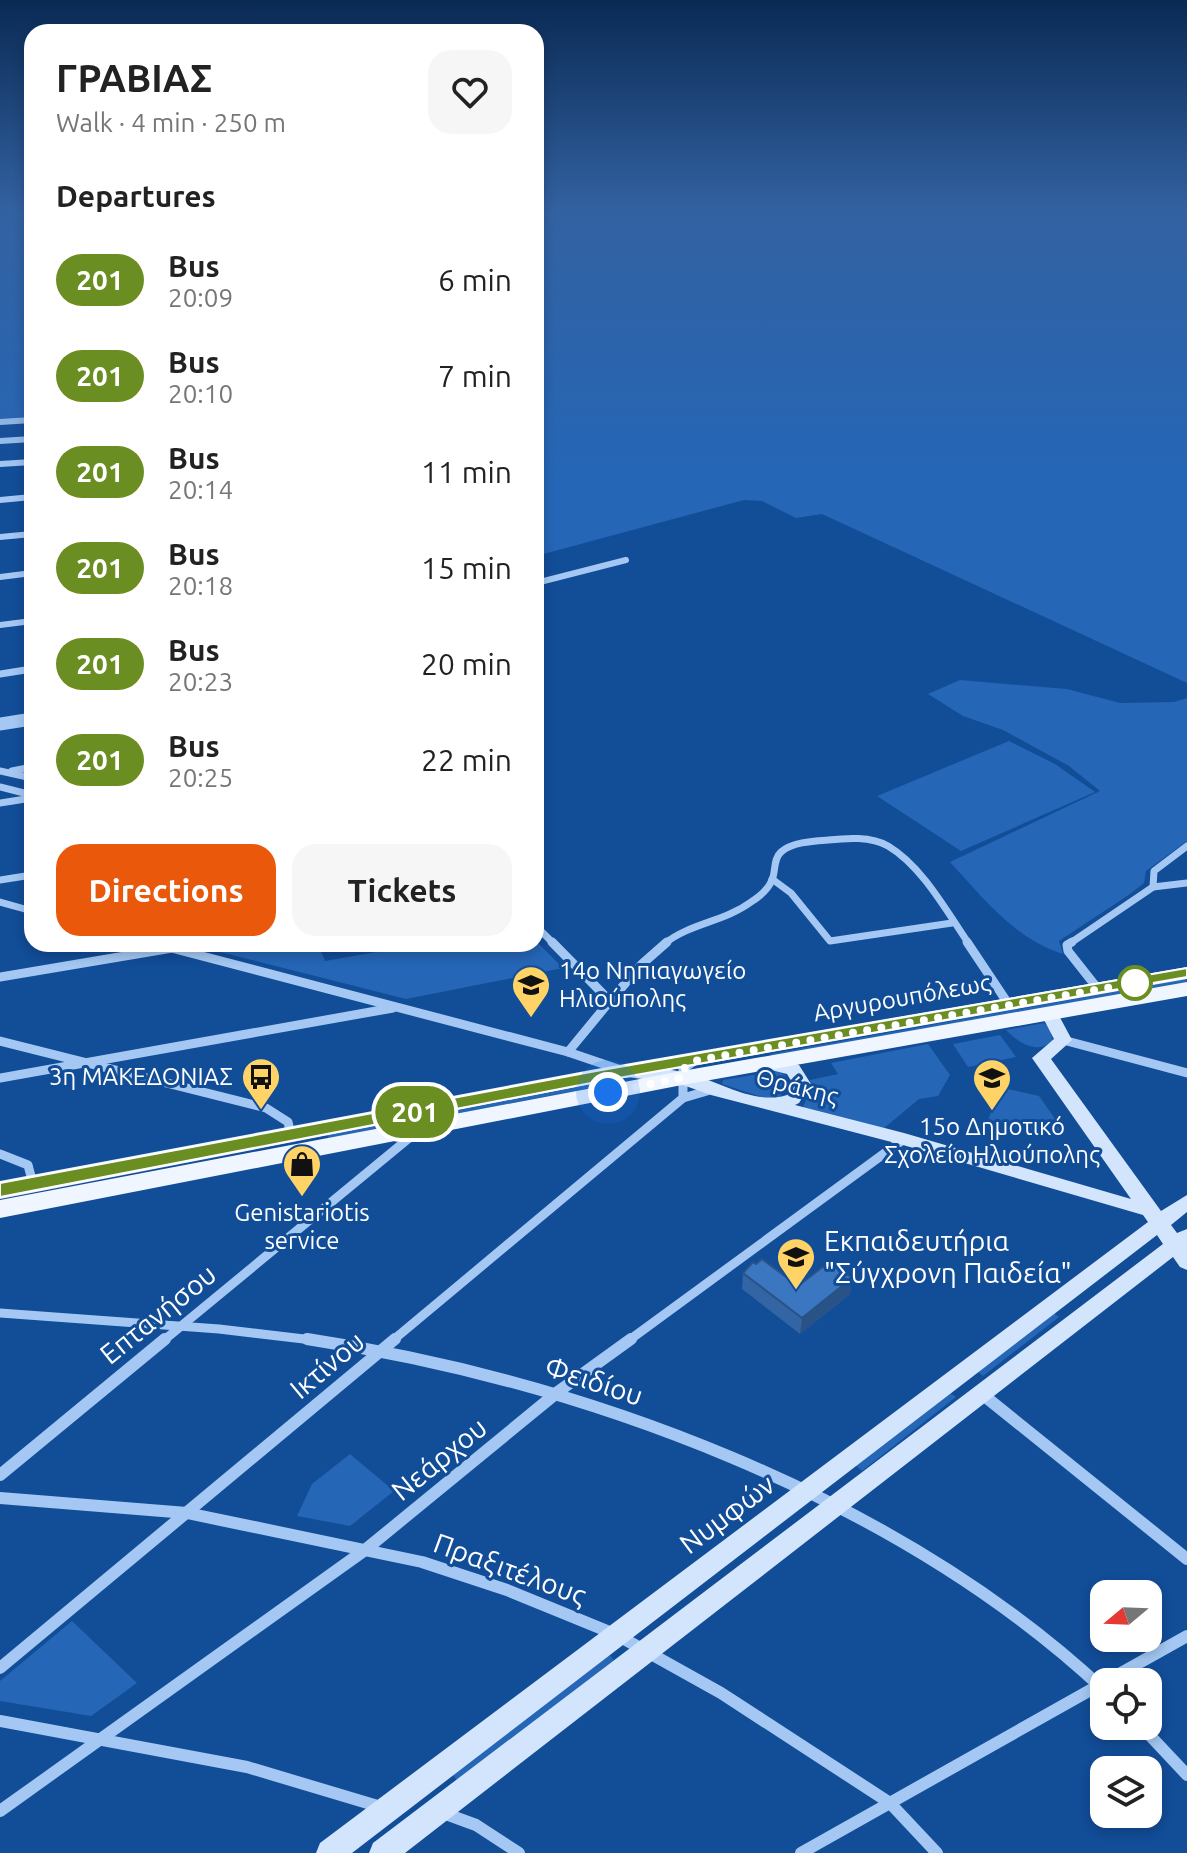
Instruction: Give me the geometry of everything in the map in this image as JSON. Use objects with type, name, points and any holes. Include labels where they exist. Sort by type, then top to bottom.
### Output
[{"type":"main road","name":"Αργυρουπόλεως","points":[[0,1190],[626,1072],[1187,973]]},
{"type":"main road","name":"Αργυρουπόλεως","points":[[0,1209],[421,1128],[682,1088],[769,1064],[1187,989]]},
{"type":"street","points":[[0,422],[24,420]]},
{"type":"street","points":[[0,441],[24,440]]},
{"type":"street","points":[[0,466],[24,464]]},
{"type":"street","points":[[0,500],[24,498]]},
{"type":"street","points":[[0,537],[24,535]]},
{"type":"street","points":[[544,581],[626,560]]},
{"type":"street","points":[[0,577],[24,574]]},
{"type":"street","points":[[0,623],[24,619]]},
{"type":"street","points":[[0,674],[24,670]]},
{"type":"street","points":[[0,724],[24,720]]},
{"type":"street","points":[[2,771],[24,768]]},
{"type":"street","points":[[2,771],[24,776]]},
{"type":"street","points":[[0,787],[24,794]]},
{"type":"street","points":[[0,803],[24,798]]},
{"type":"street","points":[[568,1052],[641,961],[680,932],[740,910],[765,890],[772,879],[775,858],[783,849],[824,842],[875,840],[898,853],[1009,1005]]},
{"type":"street","points":[[1153,887],[1154,871],[1187,846]]},
{"type":"street","points":[[0,880],[24,876]]},
{"type":"street","points":[[772,879],[795,893],[821,933],[830,941],[952,923]]},
{"type":"street","points":[[1098,989],[1068,951],[1067,945],[1153,887],[1187,883]]},
{"type":"street","points":[[0,902],[24,909]]},
{"type":"street","points":[[544,934],[610,1001]]},
{"type":"street","points":[[0,977],[147,952]]},
{"type":"street","name":"Θράκης","points":[[186,952],[568,1052],[682,1088],[717,1091],[904,1139],[1139,1208],[1172,1211]]},
{"type":"street","points":[[0,1078],[395,1008]]},
{"type":"street","points":[[1050,1014],[1063,1040],[1187,1073]]},
{"type":"street","points":[[383,1853],[982,1394],[1183,1248],[1172,1211],[1041,1058],[1063,1040]]},
{"type":"street","points":[[0,1041],[266,1108],[288,1122],[291,1135]]},
{"type":"street","name":"Ικτίνου","points":[[0,1668],[381,1351],[682,1088],[683,1069],[698,1060]]},
{"type":"street","points":[[769,1064],[793,1069],[802,1084],[793,1099],[770,1106]]},
{"type":"street","name":"Επτανήσου","points":[[0,1475],[421,1128]]},
{"type":"street","name":"Νεάρχου","points":[[0,1811],[365,1550],[559,1391],[904,1139]]},
{"type":"street","points":[[0,1154],[28,1165],[33,1184]]},
{"type":"street","name":"Νυμφών","points":[[330,1853],[1172,1211]]},
{"type":"street","name":"Φειδίου","points":[[0,1313],[233,1330],[381,1351],[559,1391],[690,1439],[834,1507],[955,1576],[1000,1606],[1090,1675]]},
{"type":"street","points":[[982,1394],[1187,1559]]},
{"type":"street","name":"Πραξιτέλους","points":[[0,1498],[187,1513],[451,1571],[552,1607],[617,1635],[721,1693],[890,1803],[937,1853]]},
{"type":"street","points":[[1132,1668],[1187,1636]]},
{"type":"street","points":[[801,1853],[1090,1692]]},
{"type":"street","points":[[0,1721],[247,1767],[365,1805],[437,1812],[476,1825],[519,1853]]},
{"type":"street","points":[[1154,1740],[1187,1775]]},
{"type":"shaded area","points":[[0,301],[24,301],[24,418],[0,420]]},
{"type":"shaded area","points":[[544,301],[1187,301],[1187,683],[822,514],[796,518],[762,501],[744,500],[544,554]]},
{"type":"shaded area","points":[[960,680],[1067,689],[1120,703],[1174,702],[1187,698],[1187,841],[1146,871],[1144,883],[1130,894],[1059,941],[1063,954],[1015,928],[950,862],[1100,791],[1069,766],[1003,730],[963,716],[928,694]]},
{"type":"shaded area","points":[[1009,741],[1055,764],[1095,792],[961,851],[877,796]]},
{"type":"shaded area","points":[[544,949],[563,968],[406,999],[220,952],[321,952],[325,961],[376,952],[544,952]]},
{"type":"shaded area","points":[[1186,979],[1187,983],[772,1057],[770,1054]]},
{"type":"shaded area","points":[[1044,1023],[1050,1029],[1053,1041],[1040,1047],[1022,1043],[1006,1030]]},
{"type":"shaded area","points":[[1000,1035],[1016,1057],[968,1067],[953,1044]]},
{"type":"shaded area","points":[[928,1044],[950,1075],[938,1096],[919,1099],[883,1129],[803,1107],[811,1089],[810,1080],[838,1074],[831,1063]]},
{"type":"shaded area","points":[[777,1071],[785,1075],[790,1086],[779,1097],[765,1098],[722,1084],[723,1080]]},
{"type":"shaded area","points":[[600,1082],[602,1086],[328,1138],[327,1134]]},
{"type":"shaded area","points":[[999,1087],[1039,1096],[1065,1133],[1060,1137],[988,1121]]},
{"type":"shaded area","points":[[1053,1312],[1059,1317],[983,1376],[977,1371]]},
{"type":"shaded area","points":[[949,1392],[956,1397],[862,1471],[855,1465]]},
{"type":"shaded area","points":[[350,1454],[394,1491],[350,1526],[297,1516],[312,1484]]},
{"type":"shaded area","points":[[72,1621],[137,1683],[91,1716],[0,1701],[0,1681]]},
{"type":"shaded area","points":[[607,1652],[614,1660],[458,1781],[451,1773]]},
{"type":"building","points":[[762,1259],[798,1286],[829,1262],[852,1278],[802,1318],[743,1273],[753,1262],[756,1264]]},
{"type":"bus line","name":"201","points":[[0,1190],[596,1076],[1187,973]]},
{"type":"place","name":"14ο Νηπιαγωγείο Ηλιούπολης","points":[[531,1019]]},
{"type":"place","name":"3η ΜΑΚΕΔΟΝΙΑΣ","points":[[261,1111]]},
{"type":"place","name":"15ο Δημοτικό Σχολείο Ηλιούπολης","points":[[992,1112]]},
{"type":"place","name":"Genistariotis service","points":[[302,1198]]},
{"type":"place","name":"Εκπαιδευτήρια \"Σύγχρονη Παιδεία\"","points":[[796,1291]]},
{"type":"route","points":[[608,1092],[682,1078],[683,1069],[698,1060],[1135,983]]}]
